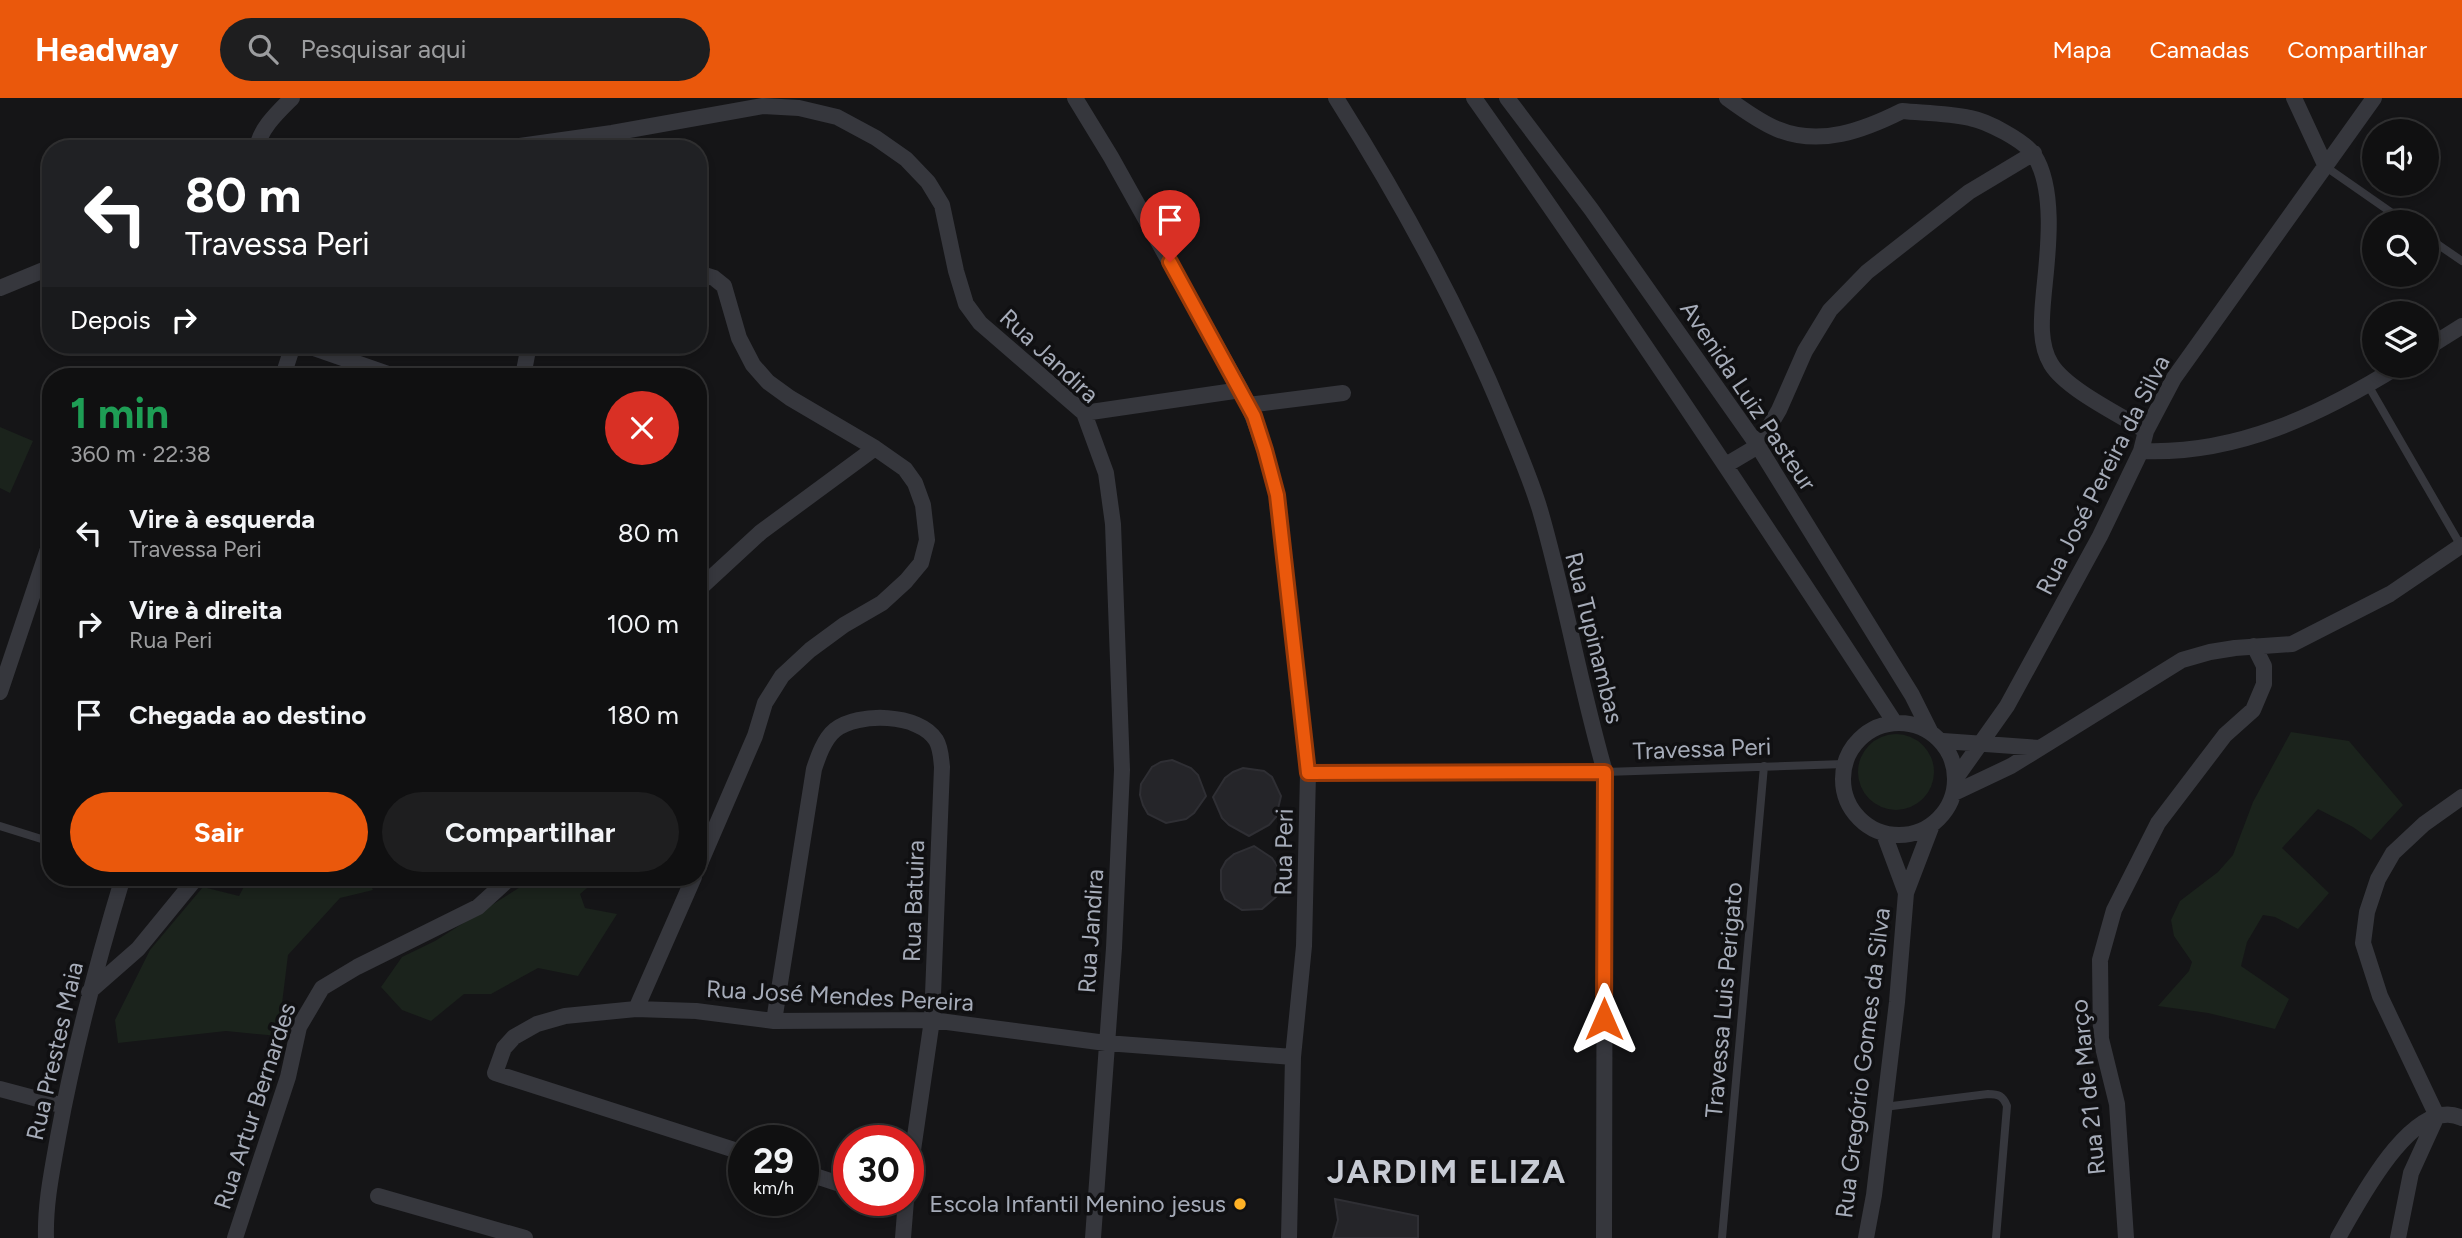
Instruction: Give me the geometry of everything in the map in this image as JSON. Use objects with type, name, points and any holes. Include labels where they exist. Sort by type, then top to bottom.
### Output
[{"type":"street","points":[[259,140],[277,113],[292,98]]},
{"type":"street","name":"Rua Peri","points":[[1075,98],[1111,157],[1245,397],[1265,450],[1277,495],[1308,773],[1304,946],[1293,1058],[1289,1238]]},
{"type":"street","name":"Rua Tupinambas","points":[[1336,98],[1372,155],[1448,290],[1486,370],[1522,460],[1540,509],[1590,723],[1605,772],[1604,1238]]},
{"type":"street","points":[[1474,98],[1726,465],[1895,723]]},
{"type":"street","name":"Avenida Luiz Pasteur","points":[[1507,98],[1591,209],[1758,446],[1937,737]]},
{"type":"street","points":[[1727,98],[1778,130],[1814,137],[1849,133],[1876,124],[1900,104],[1972,118],[2004,132],[2034,153],[2043,178],[2047,207],[2048,244],[2042,314],[2044,347],[2051,365],[2068,383],[2146,431]]},
{"type":"street","points":[[2294,98],[2326,167]]},
{"type":"street","name":"Rua José Pereira da Silva","points":[[1955,785],[2007,706],[2100,536],[2141,451],[2146,431],[2174,378],[2374,98]]},
{"type":"street","name":"Rua Jandira","points":[[562,140],[763,106],[799,108],[837,117],[876,138],[906,159],[928,182],[942,205],[966,304],[980,323],[1084,413],[1106,473],[1113,524],[1122,770],[1114,948],[1093,1238]]},
{"type":"street","points":[[1726,465],[1758,446],[1779,410],[1805,351],[1830,310],[1867,272],[1969,192],[2034,153]]},
{"type":"street","points":[[0,288],[42,271]]},
{"type":"street","points":[[707,276],[724,286],[739,338],[753,365],[768,382],[905,469],[915,483],[927,540],[921,562],[906,581],[882,603],[844,625],[810,650],[782,676],[765,703],[755,736],[707,847]]},
{"type":"street","points":[[2439,340],[2462,326]]},
{"type":"street","points":[[331,354],[371,368]]},
{"type":"street","points":[[2141,451],[2171,453],[2213,447],[2298,422],[2379,378]]},
{"type":"street","points":[[1084,413],[1245,397],[1343,393]]},
{"type":"street","points":[[707,582],[761,532],[875,448]]},
{"type":"street","points":[[1955,785],[2011,766],[2182,660],[2210,652],[2292,644],[2324,629],[2390,593],[2462,545]]},
{"type":"street","points":[[0,692],[42,567]]},
{"type":"street","name":"Rua 21 de Março","points":[[2126,1238],[2117,1104],[2101,1040],[2100,960],[2114,909],[2158,823],[2225,735],[2253,709],[2264,684],[2264,666],[2254,646]]},
{"type":"street","name":"Rua Batuira","points":[[774,1021],[814,769],[819,754],[834,731],[851,722],[871,718],[906,720],[923,727],[936,740],[942,767],[932,1020],[917,1125]]},
{"type":"street","points":[[1937,737],[1953,760],[1955,785],[1948,807],[1932,825],[1912,835],[1884,834],[1864,825],[1845,798],[1844,764],[1852,748],[1863,736],[1879,727],[1895,723],[1914,725],[1937,737],[2008,747],[2040,748]]},
{"type":"street","points":[[2437,1116],[2380,996],[2363,943],[2367,912],[2378,879],[2393,853],[2424,824],[2462,797]]},
{"type":"street","name":"Rua Gregório Gomes da Silva","points":[[1866,1238],[1874,1195],[1897,1002],[1906,893],[1932,825]]},
{"type":"street","name":"Rua Gregório Gomes da Silva","points":[[1884,834],[1906,893]]},
{"type":"street","name":"Rua Prestes Maia","points":[[46,1238],[48,1198],[64,1106],[89,992],[120,886]]},
{"type":"street","points":[[89,992],[114,973],[138,949],[190,886]]},
{"type":"street","name":"Rua Artur Bernardes","points":[[235,1238],[288,1077],[299,1027],[322,988],[357,967],[478,908],[501,886]]},
{"type":"street","points":[[636,1009],[690,886]]},
{"type":"street","name":"Rua José Mendes Pereira","points":[[728,1148],[495,1073],[504,1048],[514,1037],[537,1024],[565,1016],[636,1009],[696,1012],[774,1021],[932,1020],[1106,1044],[1293,1058]]},
{"type":"street","points":[[0,1089],[64,1106]]},
{"type":"street","points":[[2338,1238],[2388,1156],[2410,1132],[2437,1116],[2455,1114],[2462,1118]]},
{"type":"street","points":[[2398,1238],[2411,1172],[2437,1116]]},
{"type":"street","points":[[378,1196],[525,1238]]},
{"type":"street","points":[[902,1216],[903,1238]]},
{"type":"lane","points":[[2326,167],[2388,210]]},
{"type":"lane","points":[[2439,245],[2462,261]]},
{"type":"lane","points":[[2368,385],[2462,545]]},
{"type":"lane","name":"Travessa Peri","points":[[1308,773],[1605,772],[1844,764]]},
{"type":"lane","name":"Travessa Luis Perigato","points":[[1723,1238],[1764,766]]},
{"type":"lane","points":[[0,826],[42,839]]},
{"type":"lane","points":[[1884,1107],[1988,1094],[1998,1094],[2003,1098],[2007,1106],[1996,1238]]},
{"type":"shaded area","points":[[0,427],[33,441],[10,493],[0,488]]},
{"type":"shaded area","points":[[2291,732],[2349,741],[2403,805],[2371,840],[2353,827],[2318,809],[2282,848],[2329,893],[2298,929],[2275,917],[2263,915],[2247,942],[2241,966],[2289,999],[2275,1029],[2208,1013],[2158,1006],[2189,971],[2192,962],[2174,936],[2171,920],[2180,901],[2218,872],[2233,855],[2253,802]]},
{"type":"shaded area","points":[[1896,734],[1911,737],[1923,745],[1931,757],[1934,772],[1931,787],[1923,799],[1911,807],[1896,810],[1881,807],[1869,799],[1861,787],[1858,772],[1861,757],[1869,745],[1881,737]]},
{"type":"shaded area","points":[[244,886],[371,886],[373,890],[340,898],[288,955],[278,1036],[226,1031],[118,1043],[115,1020],[150,950],[203,887],[239,896]]},
{"type":"shaded area","points":[[522,886],[589,886],[580,894],[585,908],[617,914],[578,976],[538,968],[491,994],[464,994],[431,1021],[402,1010],[381,987],[402,957],[435,941]]},
{"type":"building","points":[[1172,760],[1191,768],[1198,775],[1206,796],[1186,819],[1166,823],[1148,814],[1140,795],[1141,784],[1152,767]]},
{"type":"building","points":[[1243,768],[1264,771],[1272,777],[1281,796],[1276,817],[1269,825],[1249,836],[1222,818],[1213,797],[1225,778]]},
{"type":"building","points":[[1254,846],[1272,858],[1278,867],[1280,886],[1277,896],[1262,909],[1242,910],[1225,899],[1221,890],[1221,870],[1234,854]]},
{"type":"building","points":[[1335,1199],[1418,1216],[1418,1238],[1333,1238],[1338,1220]]},
{"type":"place","name":"Escola Infantil Menino jesus","points":[[1240,1204]]},
{"type":"district","name":"JARDIM ELIZA","points":[[1447,1172]]},
{"type":"route","points":[[1170,262],[1241,390],[1254,416],[1265,450],[1277,495],[1308,773],[1605,772],[1604,1019]]}]
